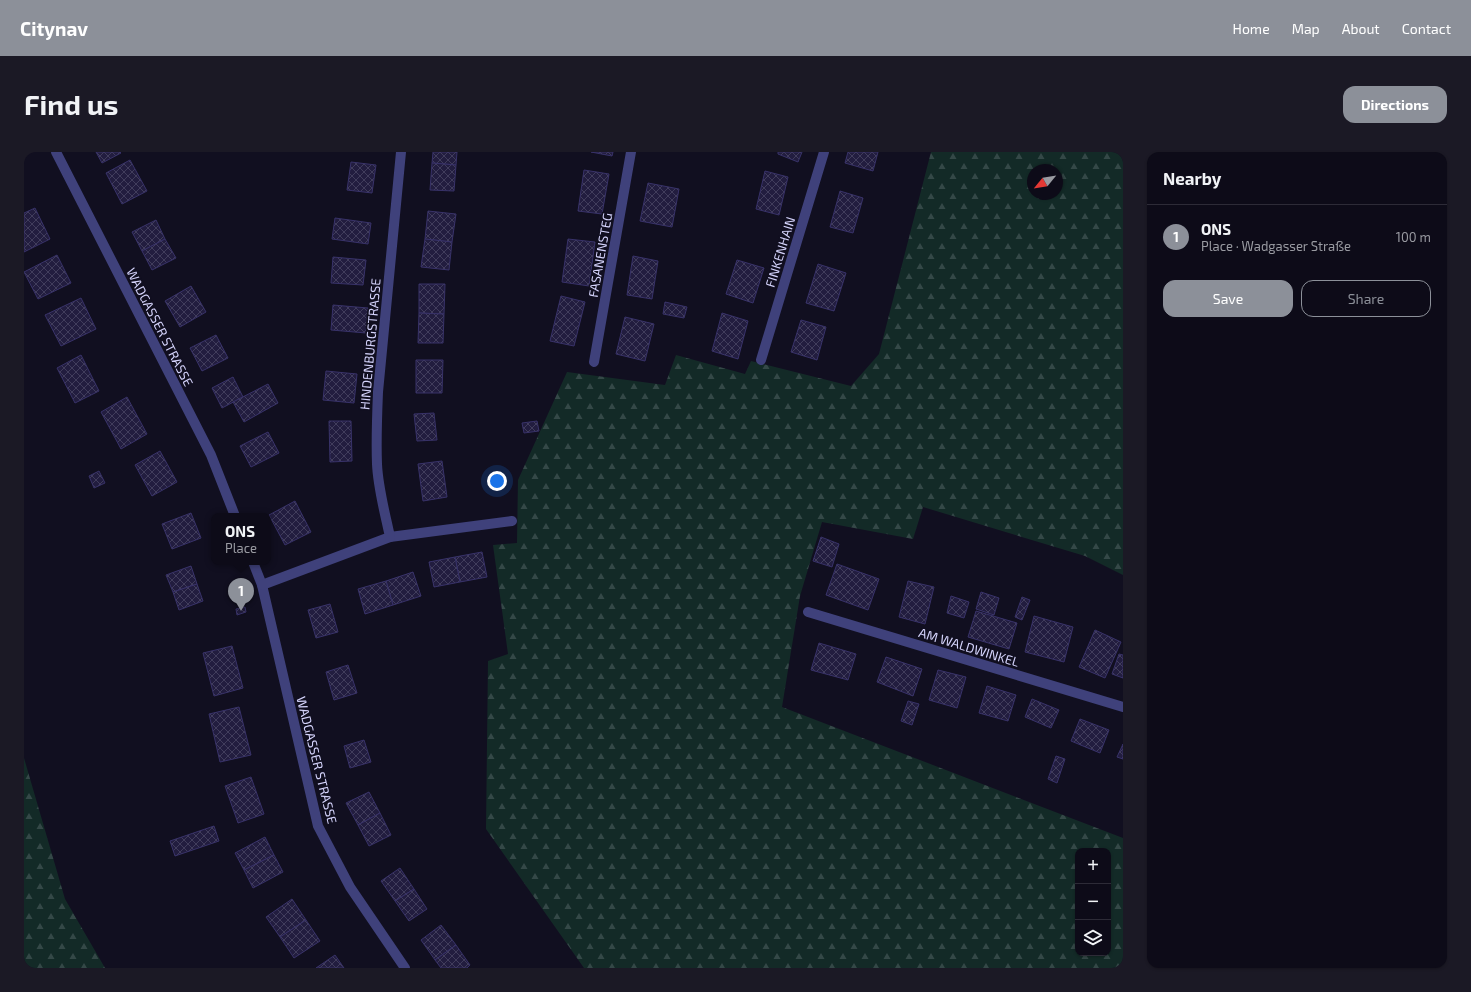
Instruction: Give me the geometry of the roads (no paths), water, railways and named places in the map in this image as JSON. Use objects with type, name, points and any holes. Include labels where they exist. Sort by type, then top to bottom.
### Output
[{"type":"street","name":"WADGASSER STRASSE","points":[[56,152],[211,455],[234,513]]},
{"type":"street","name":"HINDENBURGSTRASSE","points":[[390,537],[377,465],[377,427],[378,392],[401,152]]},
{"type":"street","name":"FASANENSTEG","points":[[594,362],[631,152]]},
{"type":"street","name":"FINKENHAIN","points":[[761,360],[824,152]]},
{"type":"street","points":[[262,585],[390,537],[512,521]]},
{"type":"street","name":"WADGASSER STRASSE","points":[[254,565],[262,585],[318,826],[350,887],[405,968]]},
{"type":"street","name":"AM WALDWINKEL","points":[[808,612],[1123,707]]},
{"type":"place","name":"ONS","points":[[241,611]]}]
